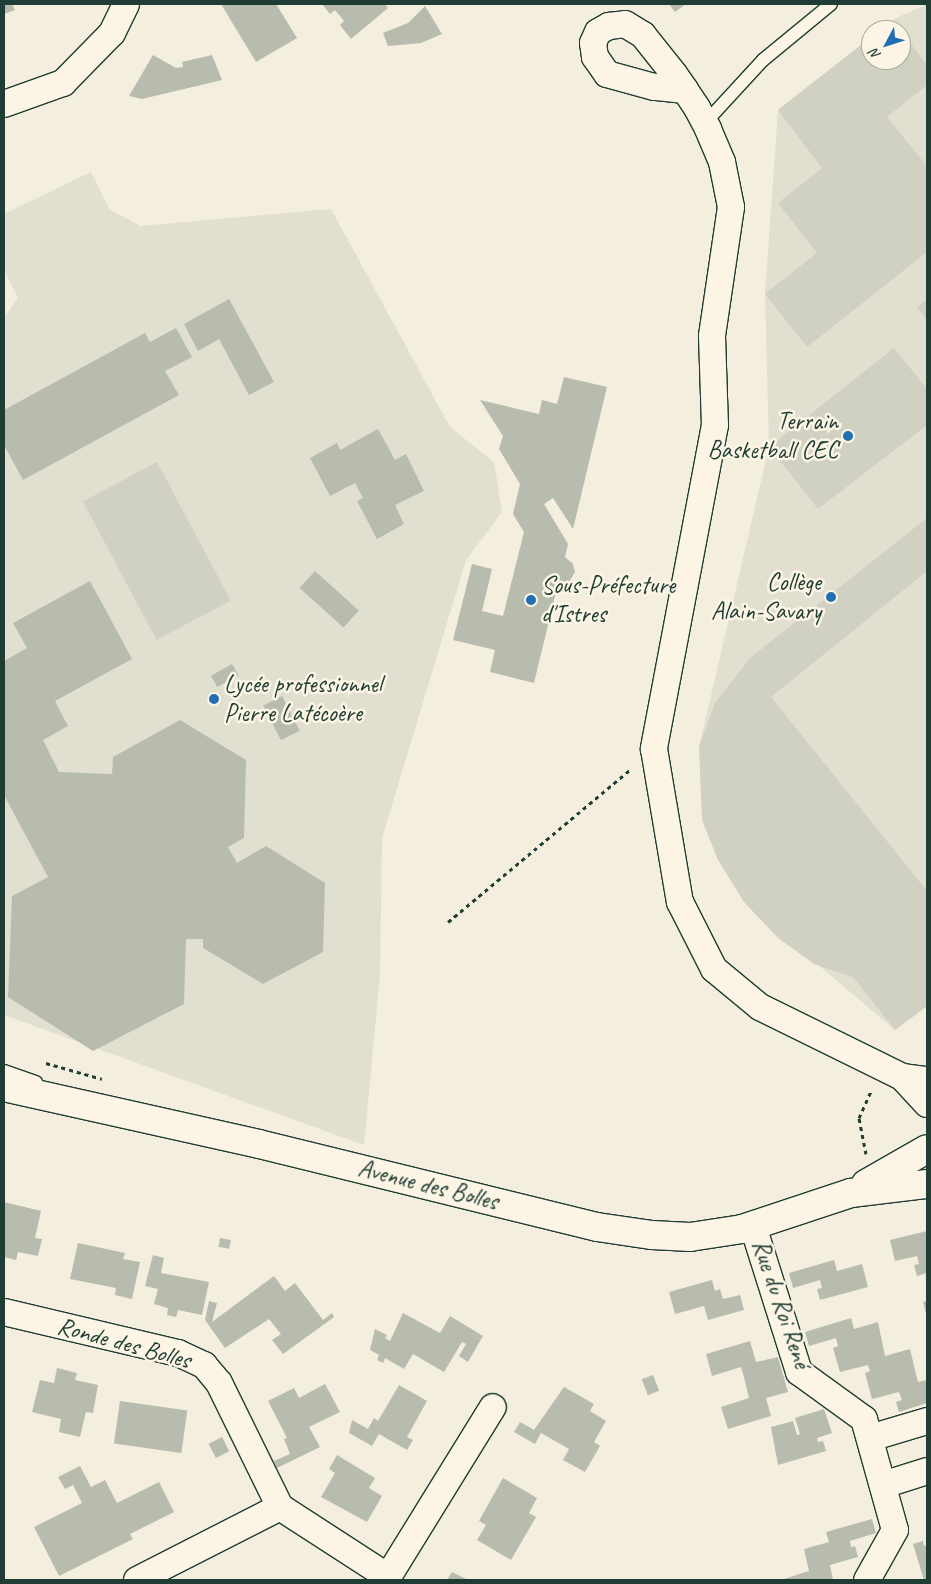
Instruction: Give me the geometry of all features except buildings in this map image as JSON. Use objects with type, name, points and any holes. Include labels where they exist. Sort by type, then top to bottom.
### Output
[{"type":"main road","name":"Avenue des Bolles","points":[[4,1088],[259,1144],[597,1227],[690,1237],[753,1226],[851,1194],[927,1184]]},
{"type":"main road","name":"Avenue des Bolles","points":[[851,1194],[927,1149]]},
{"type":"street","points":[[4,104],[63,83],[112,33],[126,4]]},
{"type":"street","points":[[685,90],[705,123],[722,162],[731,207],[712,336],[715,425],[654,749],[680,902],[714,969],[760,1007],[915,1079],[927,1104]]},
{"type":"street","name":"Rue du Roi René","points":[[753,1226],[799,1372],[864,1419],[895,1530],[867,1580]]},
{"type":"street","name":"Ronde des Bolles","points":[[4,1312],[178,1353],[204,1365],[219,1383],[280,1508]]},
{"type":"street","points":[[137,1580],[280,1508],[387,1579],[493,1407]]},
{"type":"street","points":[[870,1438],[927,1421]]},
{"type":"street","points":[[883,1485],[927,1471]]},
{"type":"lane","points":[[705,123],[763,60],[831,4]]},
{"type":"lane","points":[[4,1070],[46,1086],[70,1102]]},
{"type":"path","points":[[448,922],[654,749]]},
{"type":"path","points":[[41,1061],[105,1080]]},
{"type":"path","points":[[868,1161],[859,1118],[866,1098],[874,1087]]},
{"type":"path","points":[[858,1159],[866,1153]]},
{"type":"shaded area","name":"Collège Alain-Savary","points":[[927,4],[927,1006],[895,1030],[744,902],[699,747],[769,447],[765,294],[778,110],[861,45],[861,70],[911,70],[911,20],[892,20]]},
{"type":"shaded area","points":[[911,44],[927,65],[927,85],[887,117],[927,166],[927,252],[807,347],[765,294],[817,253],[778,203],[822,168],[778,110],[861,45],[861,70],[911,70]]},
{"type":"shaded area","name":"Lycée professionnel Pierre Latécoère","points":[[91,172],[109,209],[140,226],[331,209],[450,427],[494,462],[502,512],[466,560],[382,838],[380,975],[364,1145],[4,1015],[4,318],[18,298],[4,270],[4,214]]},
{"type":"shaded area","points":[[927,299],[927,320],[917,308]]},
{"type":"shaded area","name":"Terrain Basketball CEC","points":[[894,348],[927,389],[927,425],[818,509],[769,447]]},
{"type":"shaded area","points":[[157,462],[231,601],[157,640],[83,501]]},
{"type":"shaded area","points":[[927,518],[927,571],[771,697],[927,891],[927,1006],[895,1030],[853,977],[814,964],[778,938],[744,902],[718,860],[702,820],[699,747],[715,703],[750,658]]},
{"type":"place","name":"Terrain Basketball CEC","points":[[848,436]]},
{"type":"place","name":"Collège Alain-Savary","points":[[831,597]]},
{"type":"place","name":"Sous-Préfecture d'Istres","points":[[531,600]]},
{"type":"place","name":"Lycée professionnel Pierre Latécoère","points":[[214,699]]}]
